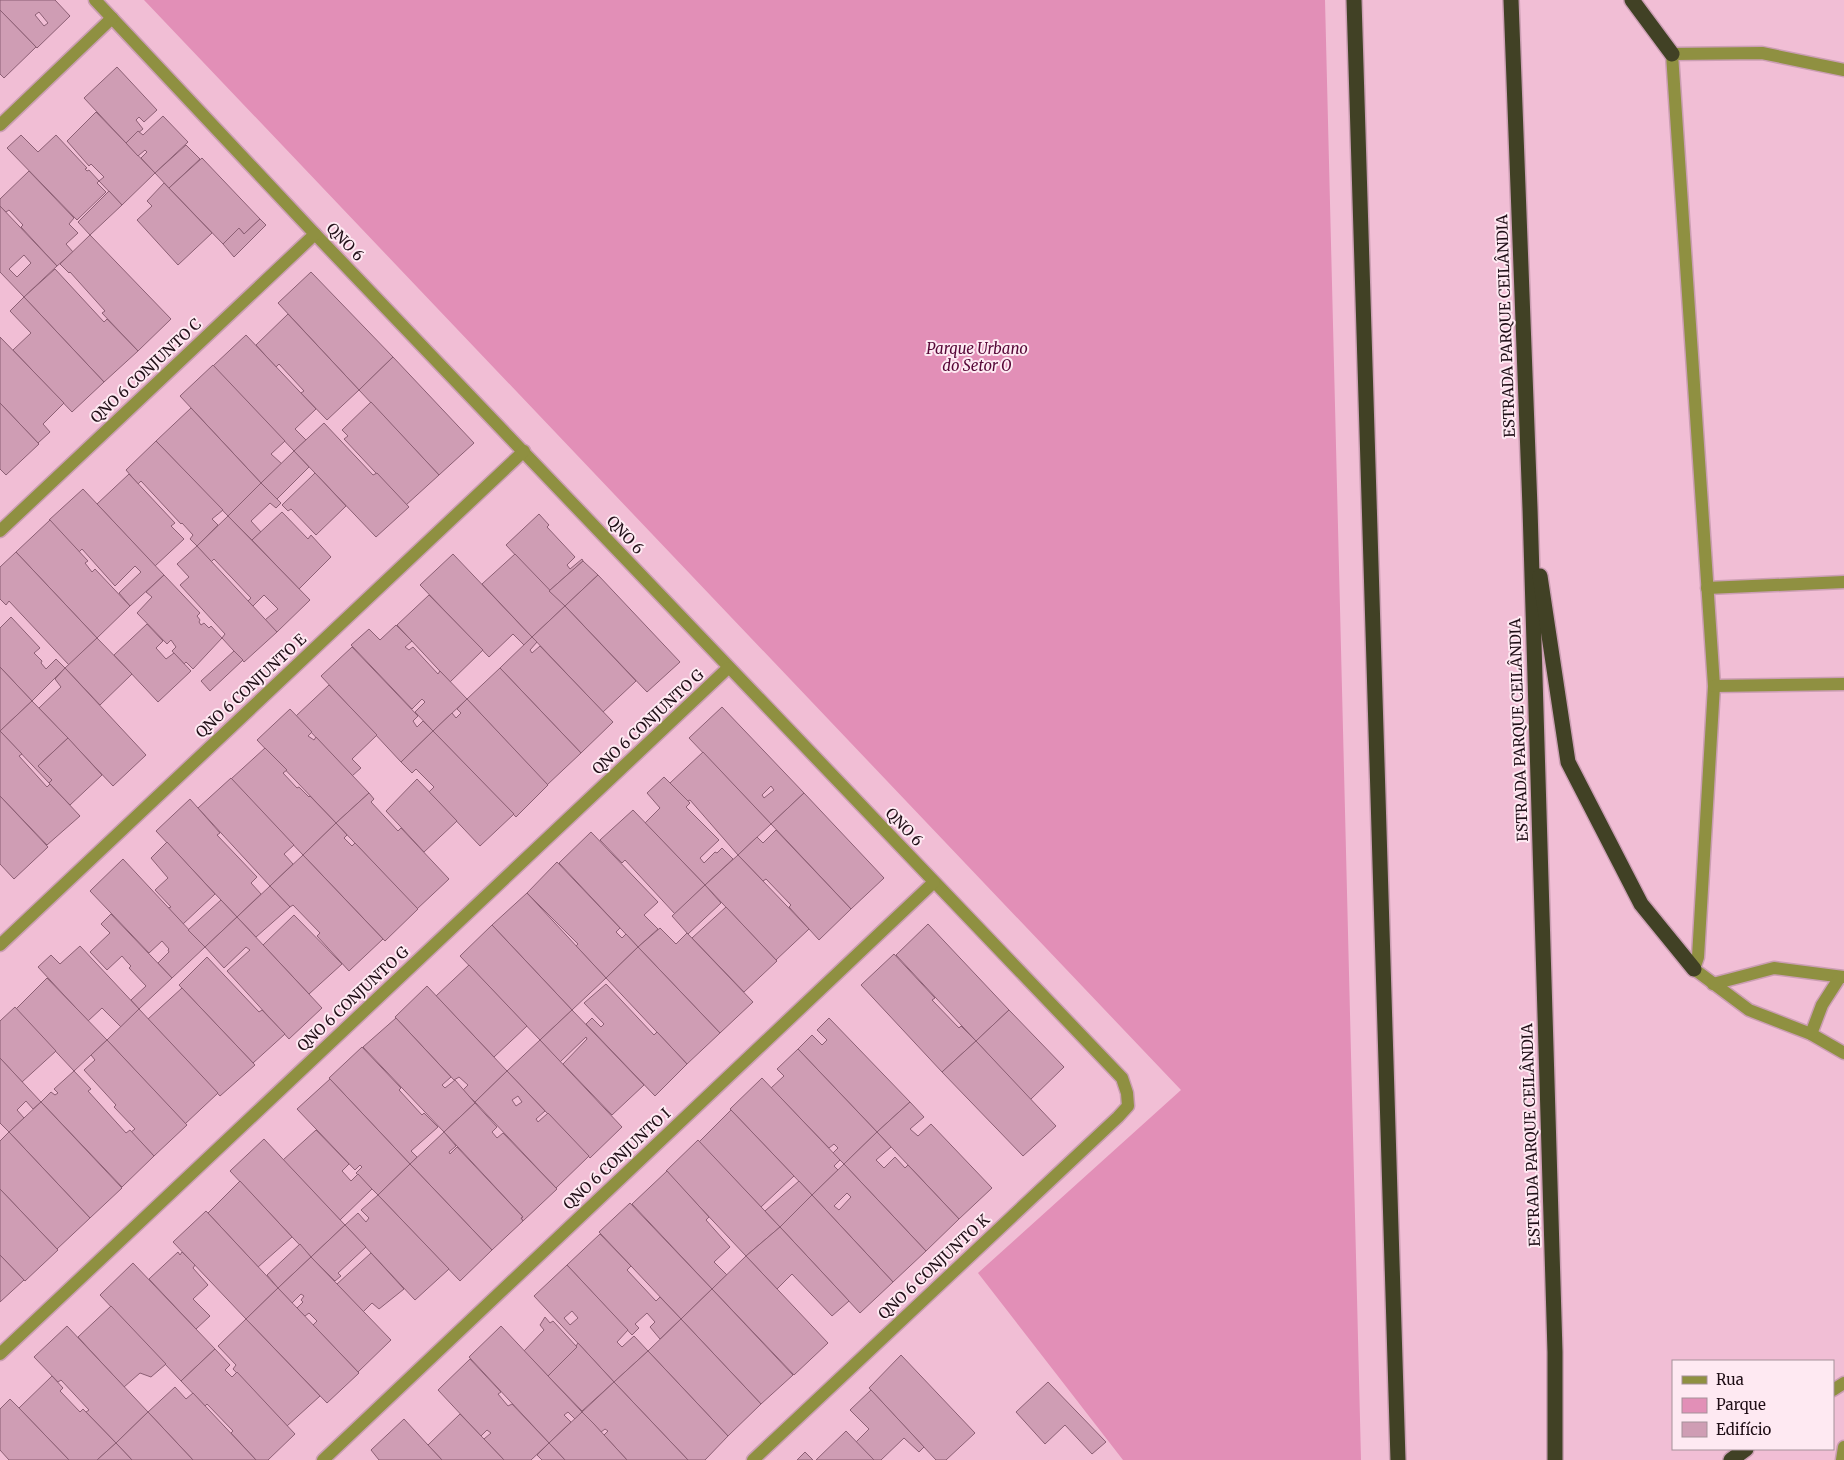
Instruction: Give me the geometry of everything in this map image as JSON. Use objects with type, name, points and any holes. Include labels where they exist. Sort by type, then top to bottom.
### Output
[{"type":"highway","points":[[1354,0],[1398,1460]]},
{"type":"highway","name":"ESTRADA PARQUE CEILÂNDIA","points":[[1511,0],[1530,508],[1555,1352],[1555,1460]]},
{"type":"highway","points":[[1632,0],[1672,54]]},
{"type":"highway","points":[[1530,508],[1568,762],[1641,904],[1694,969]]},
{"type":"highway","points":[[1731,1460],[1745,1450]]},
{"type":"street","name":"QNO 6","points":[[95,0],[728,668],[1122,1078],[1127,1093]]},
{"type":"street","points":[[0,125],[112,18]]},
{"type":"street","points":[[1844,70],[1762,53],[1672,54],[1714,686],[1698,957],[1694,969],[1749,1010],[1811,1034],[1844,1053]]},
{"type":"street","name":"QNO 6 CONJUNTO C","points":[[0,531],[315,234]]},
{"type":"street","name":"QNO 6 CONJUNTO E","points":[[0,945],[524,451]]},
{"type":"street","points":[[1707,588],[1844,582]]},
{"type":"street","name":"QNO 6 CONJUNTO G","points":[[0,1354],[728,668]]},
{"type":"street","points":[[1714,686],[1844,684]]},
{"type":"street","name":"QNO 6 CONJUNTO I","points":[[323,1460],[934,882]]},
{"type":"street","points":[[1713,984],[1774,968],[1842,977],[1822,1005],[1811,1034]]},
{"type":"street","name":"QNO 6 CONJUNTO K","points":[[753,1460],[1118,1117],[1128,1106],[1127,1093]]},
{"type":"street","points":[[1842,1460],[1844,1447]]},
{"type":"green space","name":"Parque Urbano do Setor O","points":[[144,0],[1325,0],[1361,1460],[1123,1460],[978,1273],[1181,1090]]},
{"type":"building","points":[[0,0],[55,0],[70,16],[37,48],[0,10]],"holes":[[[39,12],[48,23],[44,26],[35,15]]]},
{"type":"building","points":[[0,10],[36,47],[4,78],[0,74]]},
{"type":"building","points":[[117,67],[157,110],[144,122],[139,117],[136,120],[143,129],[126,143],[84,98]]},
{"type":"building","points":[[96,112],[155,173],[122,205],[99,181],[104,177],[91,164],[89,166],[67,141]]},
{"type":"building","points":[[163,116],[188,142],[155,173],[141,158],[147,152],[145,150],[138,156],[126,143],[138,131],[143,135]]},
{"type":"building","points":[[21,135],[38,152],[56,135],[87,168],[85,169],[89,170],[99,181],[97,183],[106,192],[77,220],[7,148]]},
{"type":"building","points":[[186,145],[200,159],[169,188],[155,173]]},
{"type":"building","points":[[202,158],[260,219],[244,234],[239,228],[223,244],[169,188]]},
{"type":"building","points":[[29,171],[74,218],[69,224],[78,233],[66,244],[73,252],[57,266],[21,227],[23,225],[9,210],[6,212],[0,206],[0,199]]},
{"type":"building","points":[[164,183],[212,233],[178,265],[137,220],[152,206],[147,201]]},
{"type":"building","points":[[109,191],[122,205],[90,235],[78,222]]},
{"type":"building","points":[[0,206],[57,266],[24,297],[0,272]],"holes":[[[24,255],[31,263],[17,277],[9,269]]]},
{"type":"building","points":[[260,219],[266,225],[234,257],[223,244],[239,228],[244,234]]},
{"type":"building","points":[[90,235],[171,319],[138,351],[102,313],[105,311],[70,272],[60,264]]},
{"type":"building","points":[[55,269],[104,322],[107,319],[138,351],[104,382],[24,297]]},
{"type":"building","points":[[311,272],[393,357],[359,390],[278,303]]},
{"type":"building","points":[[24,297],[104,382],[72,412],[13,350],[31,333],[10,311]]},
{"type":"building","points":[[288,314],[359,390],[327,420],[301,393],[304,391],[279,364],[276,367],[256,345]]},
{"type":"building","points":[[246,335],[316,409],[295,429],[306,440],[294,451],[213,366]]},
{"type":"building","points":[[0,337],[64,403],[43,424],[50,432],[38,443],[0,403]]},
{"type":"building","points":[[393,357],[474,443],[439,475],[359,390]]},
{"type":"building","points":[[213,365],[285,441],[271,454],[282,464],[261,483],[180,396]]},
{"type":"building","points":[[371,402],[439,475],[406,505],[344,439],[348,436],[342,430]]},
{"type":"building","points":[[0,403],[39,444],[6,475],[0,469]]},
{"type":"building","points":[[191,408],[261,483],[228,516],[156,441]]},
{"type":"building","points":[[324,423],[373,475],[377,473],[409,507],[376,537],[294,451]]},
{"type":"building","points":[[156,441],[223,510],[212,519],[218,525],[197,546],[190,539],[193,535],[182,523],[141,481],[138,484],[126,470]]},
{"type":"building","points":[[294,451],[309,467],[277,499],[261,483]]},
{"type":"building","points":[[315,473],[346,506],[316,535],[291,509],[288,511],[282,505]]},
{"type":"building","points":[[129,474],[175,523],[171,526],[184,539],[155,566],[97,504]]},
{"type":"building","points":[[261,483],[281,503],[276,508],[270,503],[251,521],[261,532],[252,540],[228,516]]},
{"type":"building","points":[[83,489],[164,575],[130,606],[119,593],[141,572],[135,566],[115,586],[82,549],[79,552],[49,520]]},
{"type":"building","points":[[282,512],[308,539],[311,535],[331,557],[299,589],[252,540]]},
{"type":"building","points":[[539,514],[549,525],[547,527],[575,557],[567,565],[570,569],[582,559],[583,561],[549,591],[506,545]]},
{"type":"building","points":[[228,516],[310,600],[277,632],[265,620],[278,609],[264,595],[253,606],[248,601],[251,598],[214,559],[211,562],[197,546]]},
{"type":"building","points":[[50,520],[88,561],[85,563],[92,572],[95,569],[130,606],[97,638],[16,552]]},
{"type":"building","points":[[197,546],[277,632],[244,662],[222,638],[225,634],[180,585],[189,577],[177,564]]},
{"type":"building","points":[[16,552],[97,638],[69,665],[9,601],[6,605],[0,599],[0,567]]},
{"type":"building","points":[[453,554],[532,637],[524,645],[513,634],[489,657],[420,585]]},
{"type":"building","points":[[515,554],[565,606],[532,637],[482,584]]},
{"type":"building","points":[[583,561],[598,575],[565,606],[549,591]]},
{"type":"building","points":[[164,575],[200,613],[197,616],[201,625],[204,623],[209,628],[211,626],[222,638],[193,669],[186,662],[184,664],[172,651],[176,647],[171,640],[167,644],[137,613],[152,597],[146,592]]},
{"type":"building","points":[[598,575],[680,662],[647,692],[565,606]]},
{"type":"building","points":[[429,595],[483,650],[450,682],[397,625]]},
{"type":"building","points":[[565,606],[636,681],[603,712],[532,637]]},
{"type":"building","points":[[11,617],[40,648],[34,653],[42,661],[41,663],[46,669],[56,659],[65,668],[32,701],[0,667],[0,628]]},
{"type":"building","points":[[147,624],[163,641],[156,648],[166,659],[174,653],[191,671],[158,702],[114,655]]},
{"type":"building","points":[[396,625],[412,641],[405,647],[409,650],[413,647],[438,674],[440,671],[467,699],[433,731],[415,712],[425,702],[422,699],[412,709],[351,645],[369,629],[380,640]]},
{"type":"building","points":[[532,637],[537,642],[530,650],[532,653],[540,646],[613,722],[581,753],[500,668]]},
{"type":"building","points":[[97,638],[132,674],[100,705],[65,668]]},
{"type":"building","points":[[352,647],[418,716],[413,721],[417,727],[423,721],[433,731],[401,762],[321,676]]},
{"type":"building","points":[[234,651],[243,660],[210,691],[201,681]]},
{"type":"building","points":[[0,667],[32,701],[0,731]]},
{"type":"building","points":[[65,668],[146,755],[113,786],[39,708],[61,687],[55,679]]},
{"type":"building","points":[[500,668],[581,753],[547,785],[467,699]]},
{"type":"building","points":[[329,685],[377,735],[352,759],[361,768],[352,776],[296,716]]},
{"type":"building","points":[[467,699],[548,785],[516,817],[433,731],[452,713],[456,718],[461,713],[457,709]]},
{"type":"building","points":[[32,701],[68,738],[38,766],[52,780],[49,783],[0,731]]},
{"type":"building","points":[[722,707],[804,793],[771,824],[689,738]],"holes":[[[771,786],[774,790],[764,798],[762,795]]]},
{"type":"building","points":[[290,709],[312,732],[308,736],[314,740],[316,737],[369,793],[336,823],[257,740]]},
{"type":"building","points":[[0,731],[22,754],[19,756],[47,787],[50,784],[80,816],[47,845],[0,796]]},
{"type":"building","points":[[433,731],[514,814],[480,846],[429,792],[434,787],[416,769],[412,773],[401,762]]},
{"type":"building","points":[[68,738],[102,775],[70,805],[49,783],[52,780],[38,766]]},
{"type":"building","points":[[265,748],[287,770],[283,773],[297,788],[299,787],[310,796],[336,823],[303,855],[231,779]]},
{"type":"building","points":[[703,752],[771,824],[738,855],[690,800],[688,801],[670,783]]},
{"type":"building","points":[[664,777],[690,803],[686,807],[719,840],[700,858],[704,863],[722,848],[733,859],[705,885],[645,823],[660,808],[647,793]]},
{"type":"building","points":[[231,778],[294,845],[284,854],[293,864],[270,886],[198,808]]},
{"type":"building","points":[[417,779],[457,821],[424,852],[386,811]]},
{"type":"building","points":[[369,793],[374,799],[371,802],[398,831],[401,828],[449,879],[417,909],[336,823]]},
{"type":"building","points":[[804,793],[884,878],[851,909],[771,824]]},
{"type":"building","points":[[0,796],[48,847],[14,879],[0,864]]},
{"type":"building","points":[[190,799],[220,833],[217,835],[257,877],[251,883],[261,894],[237,917],[156,831]]},
{"type":"building","points":[[633,810],[705,885],[675,914],[625,860],[622,863],[600,840]]},
{"type":"building","points":[[336,823],[347,835],[344,838],[352,846],[355,843],[418,909],[385,941],[303,855]]},
{"type":"building","points":[[776,830],[851,909],[819,940],[789,907],[791,905],[766,879],[763,881],[738,855],[757,837],[763,843]]},
{"type":"building","points":[[591,832],[658,902],[644,915],[658,929],[638,947],[559,863]]},
{"type":"building","points":[[167,842],[215,894],[183,924],[168,908],[171,907],[155,890],[168,878],[151,858]]},
{"type":"building","points":[[303,855],[383,939],[349,971],[317,936],[320,933],[293,905],[290,907],[270,886]]},
{"type":"building","points":[[738,855],[809,929],[776,960],[705,885]]},
{"type":"building","points":[[123,859],[205,947],[172,978],[158,963],[169,952],[169,949],[162,941],[149,953],[90,891]]},
{"type":"building","points":[[557,862],[620,928],[616,932],[622,938],[626,934],[638,947],[606,978],[576,946],[578,944],[527,893]]},
{"type":"building","points":[[705,885],[721,903],[688,934],[672,916]]},
{"type":"building","points":[[270,886],[290,907],[256,937],[237,917]]},
{"type":"building","points":[[527,893],[606,978],[572,1010],[492,925]]},
{"type":"building","points":[[221,900],[237,917],[205,947],[188,930]]},
{"type":"building","points":[[726,907],[777,961],[744,992],[692,938]]},
{"type":"building","points":[[111,914],[172,978],[139,1009],[131,1000],[146,986],[129,968],[131,966],[122,956],[107,970],[90,952],[110,933],[101,924]]},
{"type":"building","points":[[294,915],[342,964],[309,994],[263,945]]},
{"type":"building","points":[[237,917],[322,1008],[289,1039],[227,971],[250,950],[246,947],[224,968],[205,947]]},
{"type":"building","points":[[928,924],[1009,1010],[976,1041],[896,955]]},
{"type":"building","points":[[492,925],[572,1010],[540,1040],[460,956]]},
{"type":"building","points":[[660,928],[676,944],[687,933],[753,1002],[720,1033],[638,947]]},
{"type":"building","points":[[80,946],[139,1009],[121,1027],[102,1008],[88,1021],[38,967],[51,955],[60,964]]},
{"type":"building","points":[[638,947],[720,1033],[687,1064],[606,978]]},
{"type":"building","points":[[894,954],[935,998],[932,1000],[959,1028],[961,1026],[976,1041],[942,1072],[861,985]]},
{"type":"building","points":[[207,957],[259,1012],[262,1010],[285,1034],[253,1063],[179,985]]},
{"type":"building","points":[[469,965],[527,1026],[494,1057],[436,996]]},
{"type":"building","points":[[47,978],[107,1040],[74,1071],[16,1009]]},
{"type":"building","points":[[606,984],[654,1035],[657,1032],[687,1064],[655,1096],[586,1024],[592,1018],[601,1027],[604,1024],[584,1003]]},
{"type":"building","points":[[427,986],[507,1071],[475,1102],[463,1090],[468,1085],[459,1077],[454,1080],[395,1017]]},
{"type":"building","points":[[182,988],[255,1065],[220,1096],[148,1019]]},
{"type":"building","points":[[15,1007],[56,1051],[22,1082],[0,1058],[0,1021]]},
{"type":"building","points":[[139,1009],[218,1093],[185,1124],[107,1040]]},
{"type":"building","points":[[572,1010],[644,1085],[612,1115],[563,1064],[587,1039],[586,1037],[560,1062],[540,1040]]},
{"type":"building","points":[[1009,1010],[1064,1067],[1030,1100],[976,1041]]},
{"type":"building","points":[[396,1018],[451,1077],[442,1085],[445,1088],[455,1080],[475,1103],[444,1132],[363,1047]]},
{"type":"building","points":[[829,1018],[910,1102],[877,1132],[798,1049],[812,1035],[822,1045],[827,1040],[817,1030]]},
{"type":"building","points":[[107,1040],[187,1125],[154,1156],[131,1132],[135,1129],[114,1107],[116,1105],[84,1070],[95,1060],[91,1055]]},
{"type":"building","points":[[540,1040],[622,1127],[590,1158],[507,1071]]},
{"type":"building","points":[[976,1041],[1056,1126],[1023,1156],[942,1072]]},
{"type":"building","points":[[362,1047],[401,1088],[399,1090],[422,1115],[424,1113],[438,1127],[411,1151],[417,1157],[410,1164],[329,1078]]},
{"type":"building","points":[[798,1049],[877,1132],[844,1164],[833,1153],[838,1148],[834,1144],[829,1148],[771,1088],[784,1076],[777,1069]]},
{"type":"building","points":[[0,1058],[41,1102],[33,1109],[26,1101],[17,1110],[24,1118],[9,1132],[0,1123]]},
{"type":"building","points":[[74,1071],[91,1089],[88,1091],[126,1133],[130,1130],[154,1156],[122,1187],[41,1102],[51,1092],[55,1095],[58,1093],[54,1089]]},
{"type":"building","points":[[507,1071],[545,1111],[536,1119],[538,1122],[548,1113],[589,1156],[556,1188],[475,1102]],"holes":[[[518,1096],[522,1102],[516,1106],[512,1100]]]},
{"type":"building","points":[[762,1078],[840,1160],[834,1166],[838,1170],[812,1195],[730,1109]]},
{"type":"building","points":[[330,1079],[410,1164],[378,1195],[356,1173],[362,1167],[360,1165],[355,1170],[297,1109]]},
{"type":"building","points":[[41,1102],[122,1188],[90,1218],[9,1132]]},
{"type":"building","points":[[910,1102],[924,1117],[910,1129],[918,1136],[931,1124],[992,1188],[959,1219],[877,1132]]},
{"type":"building","points":[[475,1103],[497,1127],[492,1132],[497,1138],[503,1133],[557,1189],[523,1221],[521,1218],[523,1217],[444,1132]]},
{"type":"building","points":[[731,1110],[794,1176],[761,1207],[699,1142]]},
{"type":"building","points":[[316,1130],[349,1164],[342,1171],[351,1181],[358,1174],[372,1189],[340,1220],[283,1160]]},
{"type":"building","points":[[9,1132],[90,1218],[57,1249],[0,1189],[0,1141]]},
{"type":"building","points":[[444,1132],[456,1146],[449,1152],[450,1154],[457,1147],[523,1217],[521,1218],[523,1221],[492,1250],[410,1164]]},
{"type":"building","points":[[877,1132],[891,1147],[876,1160],[884,1168],[895,1157],[905,1168],[908,1165],[959,1219],[926,1251],[844,1164]]},
{"type":"building","points":[[264,1139],[345,1225],[311,1257],[230,1171]]},
{"type":"building","points":[[698,1140],[780,1227],[746,1256],[666,1171]]},
{"type":"building","points":[[410,1164],[492,1250],[460,1281],[378,1195]]},
{"type":"building","points":[[844,1164],[926,1251],[893,1282],[812,1195]],"holes":[[[847,1193],[851,1197],[839,1210],[834,1206]]]},
{"type":"building","points":[[667,1171],[709,1217],[706,1220],[730,1247],[714,1262],[727,1275],[712,1289],[632,1204]]},
{"type":"building","points":[[240,1181],[292,1237],[258,1267],[208,1213]]},
{"type":"building","points":[[799,1181],[812,1195],[780,1227],[765,1211]]},
{"type":"building","points":[[0,1189],[58,1250],[25,1281],[0,1255]]},
{"type":"building","points":[[378,1195],[449,1269],[415,1300],[345,1225],[358,1213],[366,1222],[369,1218],[361,1210]]},
{"type":"building","points":[[812,1195],[893,1282],[860,1313],[780,1227]]},
{"type":"building","points":[[630,1203],[712,1289],[681,1319],[599,1232]]},
{"type":"building","points":[[206,1211],[278,1288],[246,1319],[173,1242]]},
{"type":"building","points":[[345,1225],[366,1247],[338,1273],[341,1276],[335,1281],[311,1257]]},
{"type":"building","points":[[780,1227],[849,1301],[832,1316],[792,1274],[777,1289],[746,1256]]},
{"type":"building","points":[[600,1234],[631,1266],[627,1270],[656,1301],[660,1297],[681,1319],[660,1339],[650,1327],[655,1322],[647,1313],[635,1324],[639,1328],[632,1335],[567,1265]]},
{"type":"building","points":[[300,1244],[311,1257],[278,1288],[267,1275]]},
{"type":"building","points":[[178,1252],[180,1255],[182,1252],[195,1265],[193,1268],[208,1285],[193,1299],[210,1316],[196,1329],[149,1279]]},
{"type":"building","points":[[371,1253],[404,1289],[379,1309],[372,1303],[363,1312],[337,1284]]},
{"type":"building","points":[[0,1255],[24,1280],[0,1302]]},
{"type":"building","points":[[746,1256],[828,1343],[794,1375],[712,1289]]},
{"type":"building","points":[[311,1257],[391,1340],[358,1372],[313,1325],[317,1321],[309,1313],[305,1316],[297,1308],[303,1302],[301,1300],[304,1296],[301,1294],[292,1303],[278,1288]]},
{"type":"building","points":[[133,1263],[215,1349],[181,1381],[100,1295]]},
{"type":"building","points":[[567,1265],[628,1330],[617,1342],[622,1347],[634,1336],[648,1351],[614,1382],[534,1296]],"holes":[[[572,1311],[578,1318],[570,1325],[564,1318]]]},
{"type":"building","points":[[278,1288],[359,1373],[327,1403],[246,1319]]},
{"type":"building","points":[[712,1289],[793,1375],[761,1404],[681,1319]]},
{"type":"building","points":[[111,1306],[166,1364],[151,1377],[140,1373],[124,1387],[78,1337]]},
{"type":"building","points":[[545,1317],[550,1323],[553,1321],[577,1347],[548,1376],[524,1351],[544,1330],[540,1325]]},
{"type":"building","points":[[246,1319],[320,1396],[287,1426],[233,1369],[236,1365],[218,1346]]},
{"type":"building","points":[[681,1319],[761,1404],[728,1436],[648,1351]]},
{"type":"building","points":[[67,1326],[148,1412],[116,1443],[86,1412],[89,1410],[61,1380],[58,1382],[34,1357]]},
{"type":"building","points":[[501,1326],[582,1412],[575,1419],[568,1412],[564,1415],[571,1422],[549,1443],[469,1357]]},
{"type":"building","points":[[578,1343],[614,1382],[582,1411],[548,1376],[577,1347]]},
{"type":"building","points":[[215,1349],[230,1365],[225,1370],[232,1377],[237,1372],[295,1434],[268,1460],[256,1460],[231,1433],[233,1431],[181,1381]]},
{"type":"building","points":[[648,1351],[728,1436],[705,1460],[688,1460],[614,1382]]},
{"type":"building","points":[[901,1355],[975,1433],[946,1460],[936,1460],[869,1388]]},
{"type":"building","points":[[470,1359],[501,1392],[498,1394],[508,1406],[512,1404],[549,1443],[531,1460],[504,1460],[484,1439],[491,1433],[487,1430],[481,1436],[438,1390]]},
{"type":"building","points":[[52,1376],[63,1388],[60,1391],[80,1412],[83,1409],[116,1443],[97,1460],[69,1460],[19,1408]]},
{"type":"building","points":[[614,1382],[688,1460],[627,1460],[604,1435],[608,1431],[605,1429],[601,1432],[582,1412]]},
{"type":"building","points":[[1048,1382],[1106,1442],[1092,1454],[1065,1425],[1045,1444],[1016,1412]]},
{"type":"building","points":[[175,1387],[186,1399],[193,1393],[256,1460],[193,1460],[148,1412]]},
{"type":"building","points":[[871,1390],[924,1447],[919,1452],[904,1438],[881,1460],[874,1460],[856,1442],[869,1429],[850,1410]]},
{"type":"building","points":[[10,1399],[69,1460],[9,1460],[0,1450],[0,1409]]},
{"type":"building","points":[[148,1412],[193,1460],[132,1460],[116,1443]]},
{"type":"building","points":[[582,1412],[627,1460],[565,1460],[549,1443]]},
{"type":"building","points":[[460,1414],[504,1460],[442,1460],[428,1445]]},
{"type":"building","points":[[404,1419],[442,1460],[379,1460],[371,1450]]},
{"type":"building","points":[[846,1431],[874,1460],[816,1460]]},
{"type":"building","points":[[116,1443],[132,1460],[97,1460]]},
{"type":"building","points":[[549,1443],[565,1460],[542,1460],[537,1455]]},
{"type":"building","points":[[805,1452],[813,1460],[797,1460]]}]
